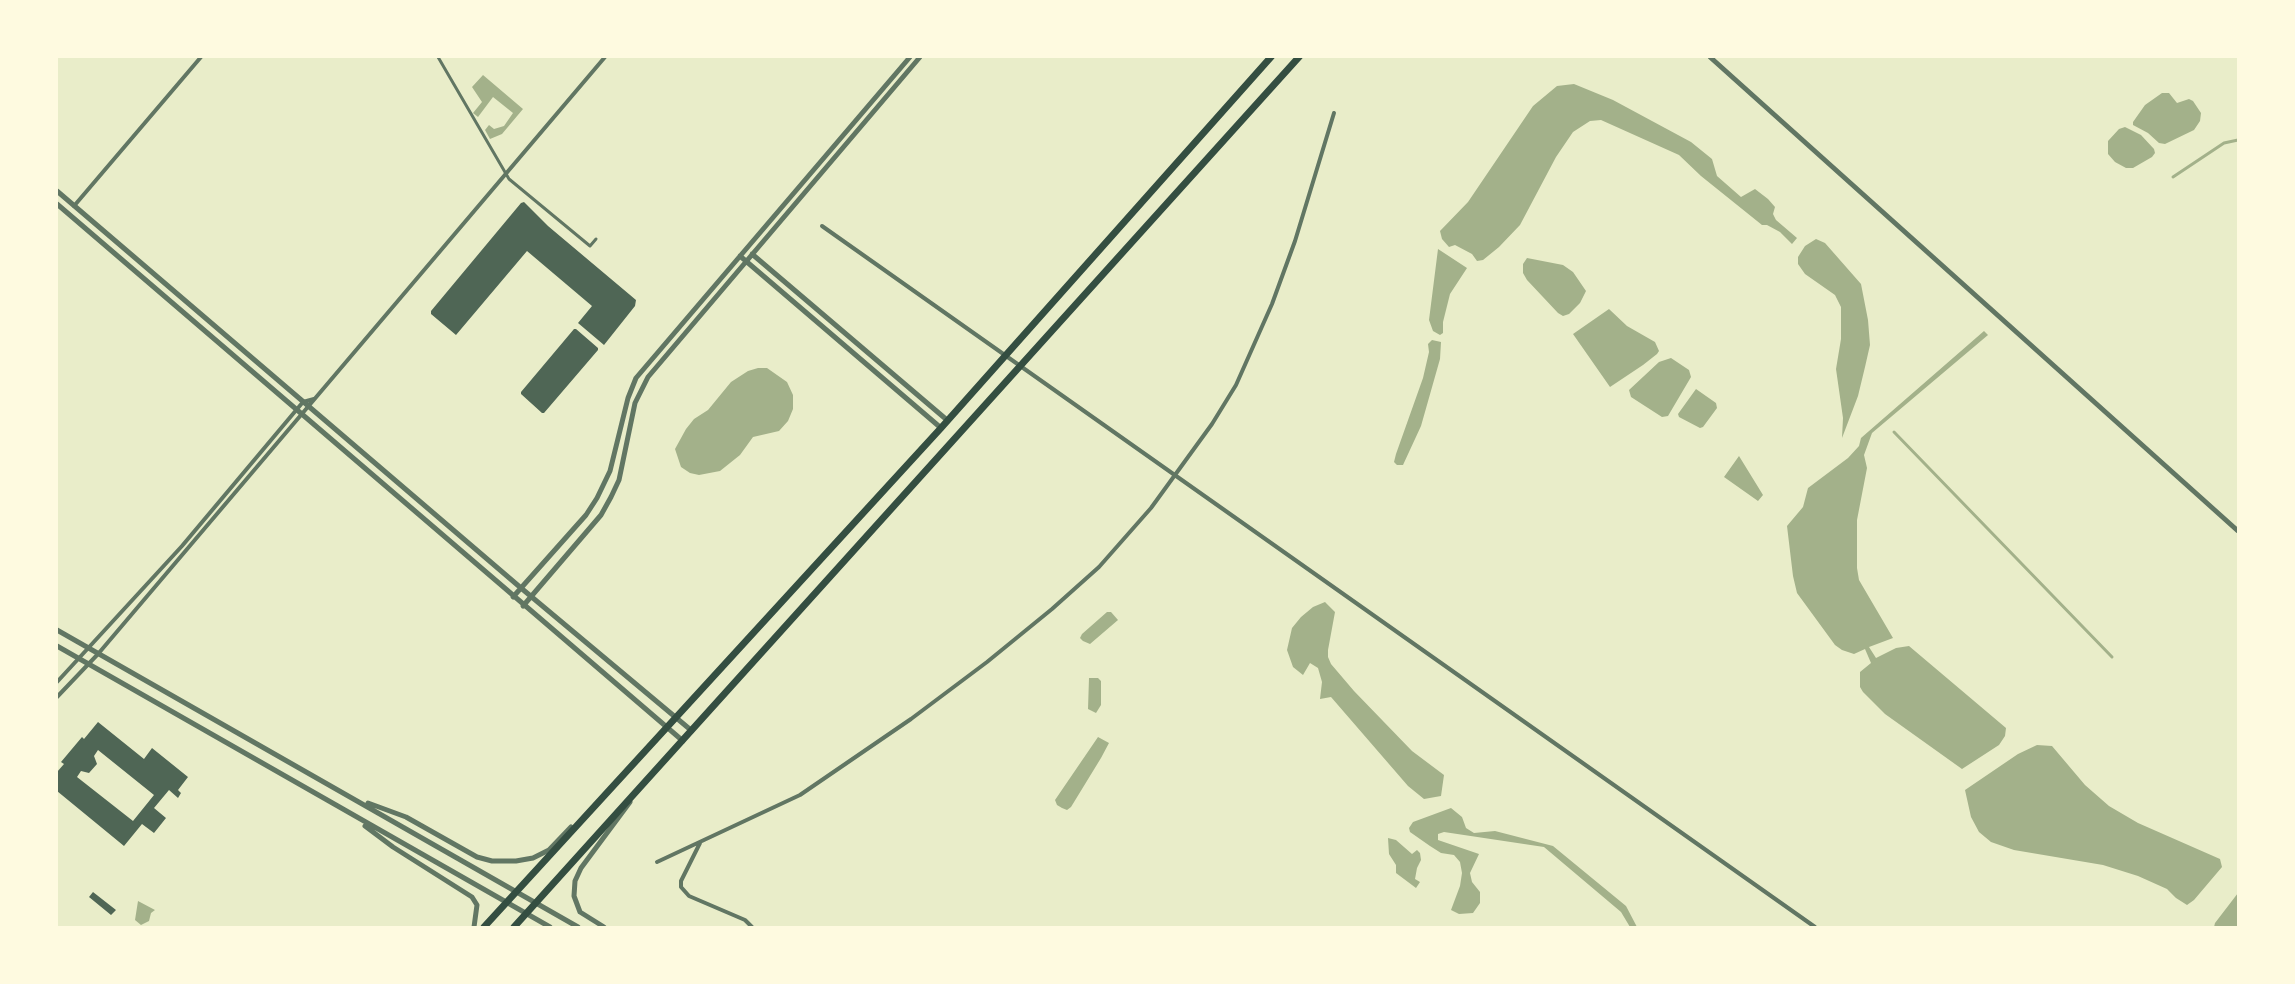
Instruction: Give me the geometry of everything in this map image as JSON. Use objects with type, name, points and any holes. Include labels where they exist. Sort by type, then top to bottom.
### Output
[{"type":"main road","points":[[484,927],[519,892],[941,428],[1271,57]]},
{"type":"main road","points":[[514,927],[1299,57]]},
{"type":"street","points":[[74,206],[201,57]]},
{"type":"street","points":[[438,57],[509,179],[590,246],[596,239]]},
{"type":"street","points":[[57,697],[99,654],[305,404],[314,398],[605,57]]},
{"type":"street","points":[[513,597],[586,515],[597,498],[610,471],[628,398],[636,378],[910,57]]},
{"type":"street","points":[[523,606],[601,515],[611,497],[619,480],[635,403],[642,386],[654,369],[754,255],[920,57]]},
{"type":"street","points":[[1710,57],[2238,531]]},
{"type":"street","points":[[657,862],[800,795],[910,719],[987,662],[1099,567],[1151,508],[1212,424],[1236,385],[1250,357],[1295,241],[1334,113]]},
{"type":"street","points":[[57,191],[521,588],[692,731]]},
{"type":"street","points":[[57,204],[682,741]]},
{"type":"street","points":[[822,226],[1815,927]]},
{"type":"street","points":[[746,249],[947,420]]},
{"type":"street","points":[[740,256],[941,428]]},
{"type":"street","points":[[57,682],[182,546],[300,411]]},
{"type":"street","points":[[57,630],[578,927]]},
{"type":"street","points":[[57,646],[550,927]]},
{"type":"street","points":[[351,797],[406,818],[477,857],[492,861],[516,861],[533,858],[549,850],[628,771]]},
{"type":"street","points":[[604,927],[580,912],[574,896],[575,881],[581,868],[644,784]]},
{"type":"street","points":[[344,810],[393,847],[472,897],[477,905],[474,927]]},
{"type":"street","points":[[700,842],[681,881],[681,887],[689,896],[745,920],[752,927]]},
{"type":"shaded area","points":[[483,75],[523,109],[502,134],[490,139],[485,130],[489,125],[494,129],[504,126],[513,113],[493,97],[478,117],[473,113],[482,102],[472,87]]},
{"type":"shaded area","points":[[1574,84],[1613,100],[1691,142],[1712,159],[1717,176],[1741,197],[1755,189],[1768,199],[1775,207],[1773,214],[1776,220],[1797,238],[1792,244],[1780,232],[1767,225],[1762,225],[1701,176],[1679,155],[1601,120],[1590,121],[1573,132],[1556,157],[1520,225],[1499,247],[1483,260],[1477,261],[1472,254],[1455,245],[1449,247],[1442,239],[1440,231],[1468,202],[1533,106],[1557,86]]},
{"type":"shaded area","points":[[2162,93],[2169,93],[2177,103],[2189,99],[2193,101],[2201,113],[2200,121],[2194,130],[2165,144],[2159,143],[2148,133],[2133,125],[2145,105]]},
{"type":"shaded area","points":[[2125,127],[2141,135],[2155,153],[2133,168],[2126,168],[2115,162],[2108,154],[2108,141],[2119,129]]},
{"type":"shaded area","points":[[1816,239],[1825,243],[1861,284],[1868,320],[1870,345],[1858,396],[1842,438],[1843,418],[1836,369],[1841,339],[1841,307],[1835,295],[1805,274],[1798,264],[1798,257],[1805,246]]},
{"type":"shaded area","points":[[1438,249],[1467,268],[1450,294],[1443,322],[1443,333],[1440,335],[1433,331],[1429,320]]},
{"type":"shaded area","points":[[1527,258],[1563,265],[1573,272],[1586,291],[1580,303],[1569,314],[1563,316],[1558,313],[1527,280],[1523,273],[1523,264]]},
{"type":"shaded area","points":[[1609,309],[1627,326],[1655,342],[1659,351],[1643,365],[1610,387],[1573,334]]},
{"type":"shaded area","points":[[1984,331],[1988,335],[1872,433],[1864,455],[1867,468],[1857,520],[1859,580],[1893,638],[1869,647],[1876,658],[1896,648],[1909,646],[2006,728],[2005,736],[1999,745],[1962,769],[1885,714],[1863,692],[1860,687],[1860,672],[1871,663],[1865,649],[1854,654],[1835,645],[1797,593],[1787,526],[1803,507],[1808,488],[1848,458],[1859,446],[1861,438]]},
{"type":"shaded area","points":[[1432,340],[1441,342],[1440,359],[1421,426],[1403,465],[1397,465],[1394,462],[1396,454],[1423,378],[1429,352],[1428,344]]},
{"type":"shaded area","points":[[1671,358],[1689,370],[1691,377],[1668,416],[1662,417],[1631,397],[1629,390],[1659,362]]},
{"type":"shaded area","points":[[767,368],[787,382],[793,395],[793,409],[788,421],[779,431],[753,437],[740,455],[720,471],[699,475],[690,473],[681,467],[675,449],[686,429],[694,419],[708,410],[731,382],[748,371]]},
{"type":"shaded area","points":[[1696,389],[1716,403],[1717,408],[1700,428],[1679,417],[1678,414]]},
{"type":"shaded area","points":[[1739,456],[1763,495],[1758,501],[1724,477]]},
{"type":"shaded area","points":[[1325,602],[1335,612],[1328,650],[1331,664],[1412,751],[1444,775],[1441,796],[1424,799],[1408,786],[1331,697],[1320,699],[1322,682],[1318,668],[1310,663],[1303,675],[1293,667],[1287,650],[1292,628],[1313,607]]},
{"type":"shaded area","points":[[1107,612],[1111,612],[1118,620],[1090,644],[1083,641],[1080,638],[1082,634]]},
{"type":"shaded area","points":[[1089,678],[1098,678],[1101,681],[1101,705],[1096,713],[1088,709]]},
{"type":"shaded area","points":[[1098,737],[1109,743],[1071,807],[1067,810],[1062,808],[1055,800]]},
{"type":"shaded area","points":[[2037,745],[2052,746],[2085,785],[2109,806],[2138,823],[2220,859],[2222,867],[2187,905],[2167,889],[2138,876],[2103,865],[2014,850],[1991,842],[1979,832],[1971,817],[1965,790],[2018,754]]},
{"type":"shaded area","points":[[1451,808],[1462,817],[1466,828],[1474,833],[1495,831],[1553,846],[1626,906],[1637,927],[1630,927],[1621,912],[1544,847],[1444,832],[1438,834],[1438,840],[1479,854],[1470,873],[1472,882],[1480,892],[1480,903],[1473,913],[1459,914],[1451,910],[1460,886],[1462,873],[1460,862],[1454,855],[1441,853],[1430,846],[1410,832],[1409,828],[1413,822]]},
{"type":"shaded area","points":[[1388,838],[1396,840],[1412,854],[1417,850],[1420,853],[1421,860],[1415,879],[1420,882],[1416,888],[1396,873],[1396,865],[1389,854]]},
{"type":"shaded area","points":[[2238,893],[2238,927],[2214,927],[2215,923]]},
{"type":"shaded area","points":[[138,901],[155,910],[151,913],[149,921],[141,925],[135,920]]},
{"type":"building","points":[[524,202],[548,226],[636,300],[635,306],[604,345],[578,323],[592,306],[527,251],[456,335],[431,314],[431,311]]},
{"type":"building","points":[[574,329],[598,350],[542,413],[521,392]]},
{"type":"building","points":[[98,722],[144,759],[152,748],[188,777],[178,790],[181,793],[178,798],[169,790],[154,808],[166,818],[154,833],[142,824],[124,846],[57,791],[57,772],[64,764],[61,762],[82,737],[84,739]],"holes":[[[98,750],[154,795],[133,821],[77,777],[81,771],[89,773],[97,764],[94,756]]]},
{"type":"building","points":[[93,892],[116,910],[111,915],[89,897]]},
{"type":"waterway","points":[[2173,177],[2224,143],[2238,140]]},
{"type":"waterway","points":[[1894,432],[2112,657]]}]
